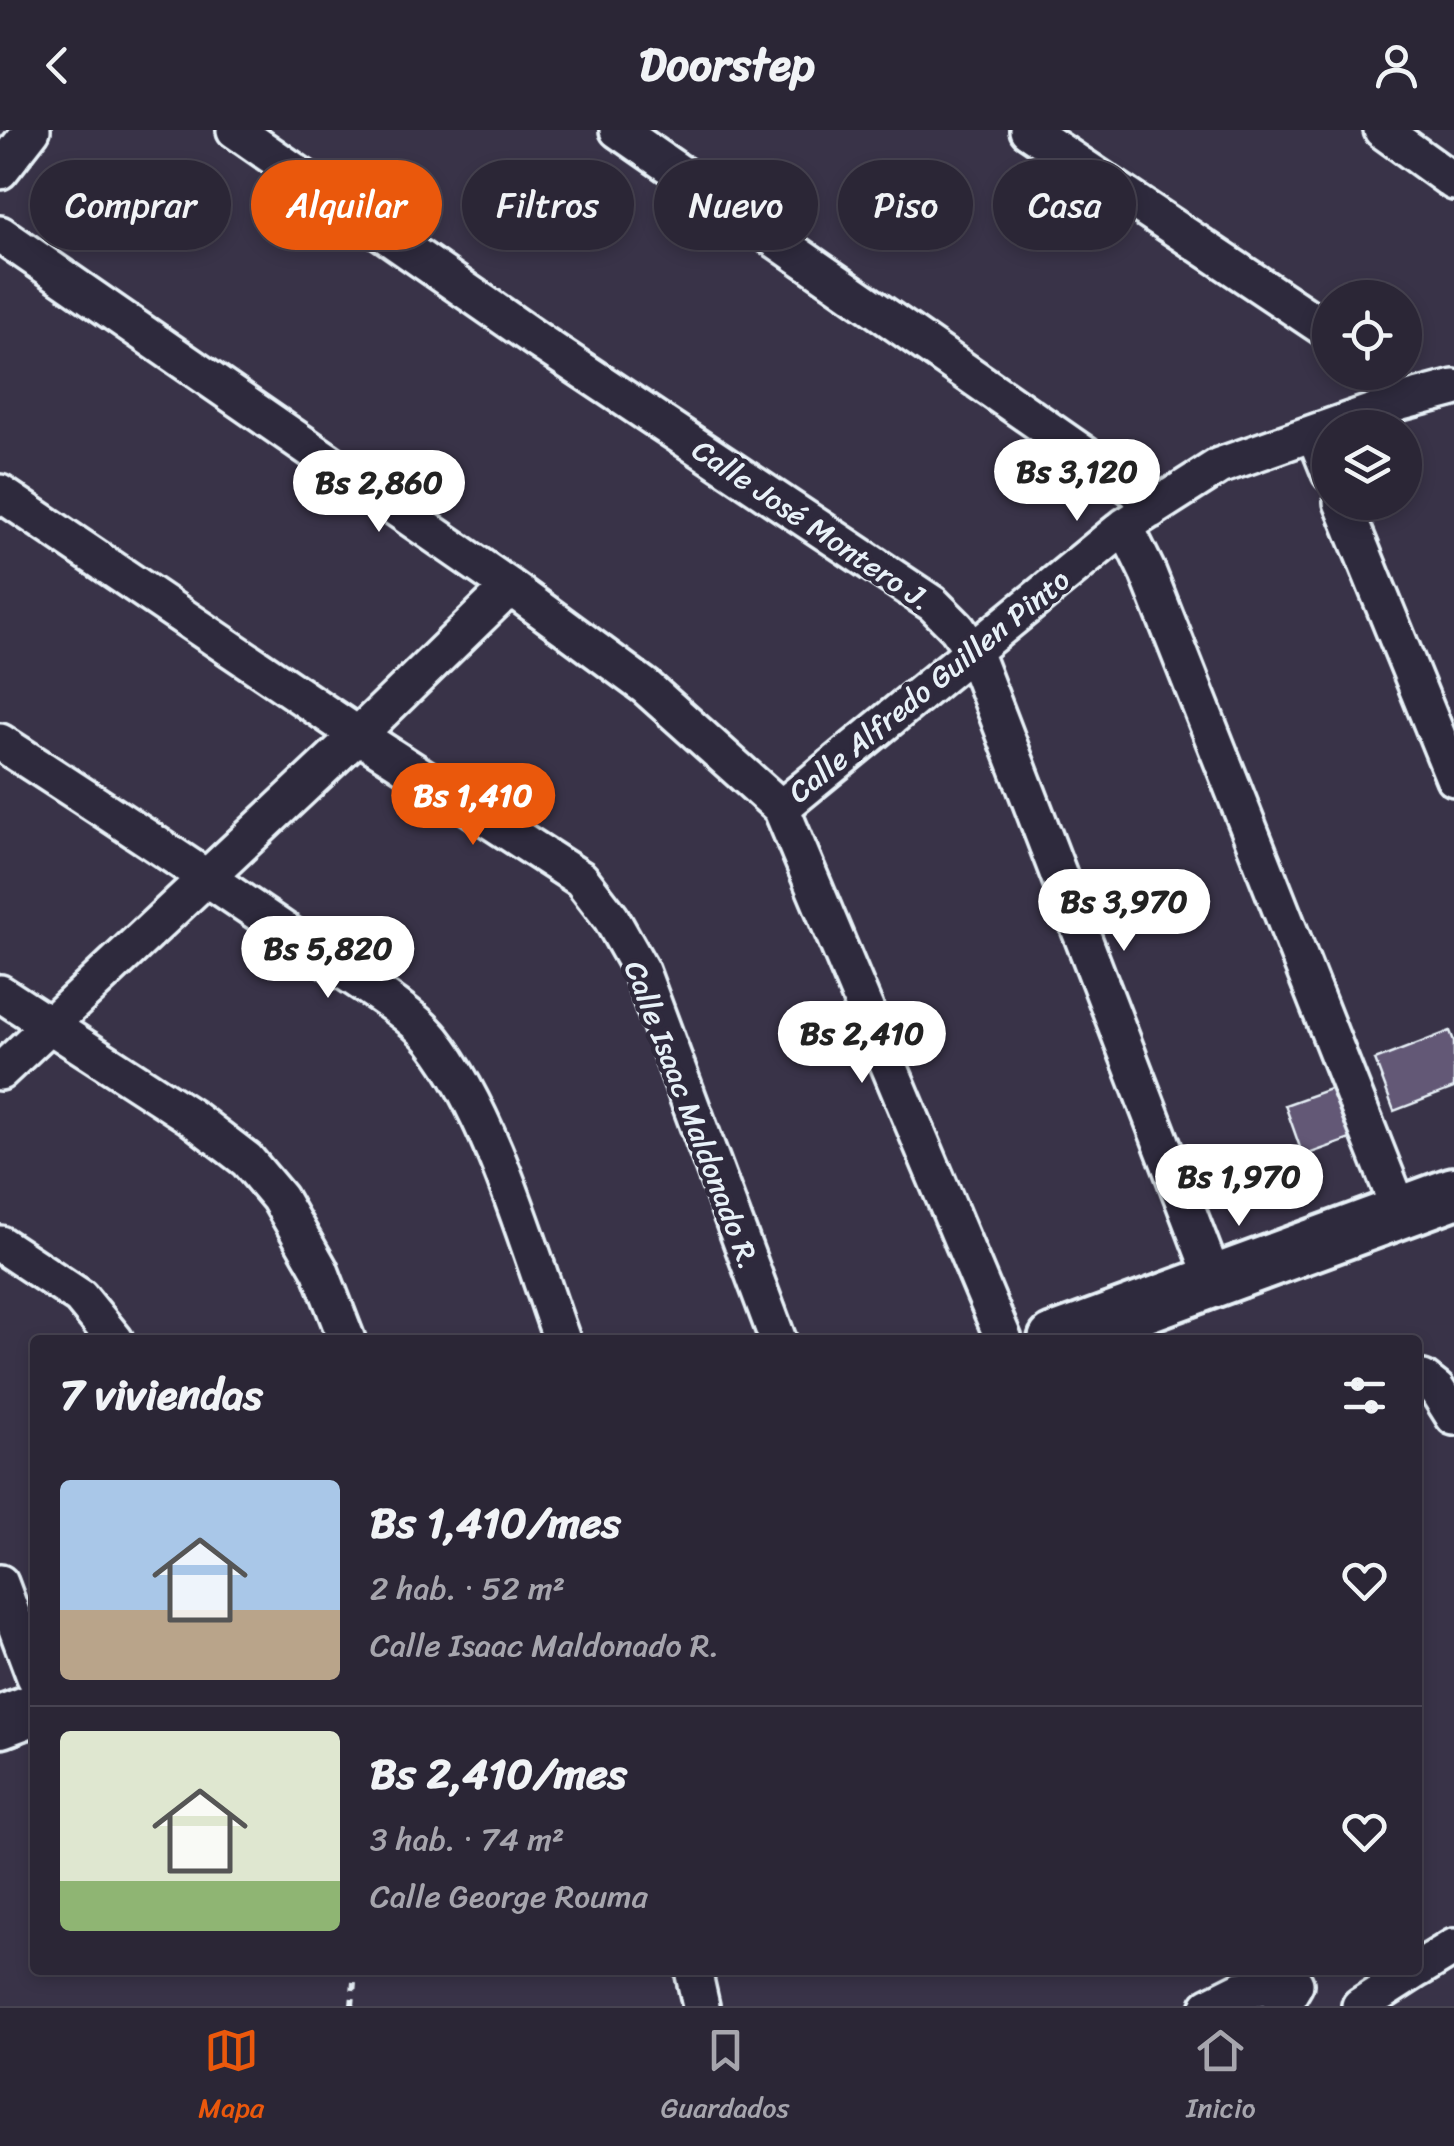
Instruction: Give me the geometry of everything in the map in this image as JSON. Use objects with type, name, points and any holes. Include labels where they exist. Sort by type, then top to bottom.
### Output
[{"type":"main road","points":[[1067,1335],[1454,1193]]},
{"type":"main road","points":[[0,1722],[30,1711]]},
{"type":"street","points":[[0,171],[32,130]]},
{"type":"street","name":"Calle José Montero J.","points":[[236,130],[538,340],[933,604],[957,628],[972,651],[1214,1280]]},
{"type":"street","points":[[618,130],[1136,491],[1148,573],[1402,1214]]},
{"type":"street","points":[[1028,130],[1312,320]]},
{"type":"street","points":[[1382,130],[1454,182]]},
{"type":"street","points":[[0,234],[510,587],[646,686],[781,808],[1002,1335]]},
{"type":"street","name":"Calle Alfredo Guillen Pinto","points":[[1422,388],[1454,388]]},
{"type":"street","name":"Calle Alfredo Guillen Pinto","points":[[1355,410],[1390,390]]},
{"type":"street","name":"Calle Alfredo Guillen Pinto","points":[[781,808],[1138,518],[1219,466],[1312,434]]},
{"type":"street","name":"Calle Isaac Maldonado R.","points":[[0,492],[358,735],[581,880],[611,918],[640,971],[776,1335]]},
{"type":"street","points":[[1349,520],[1454,778]]},
{"type":"street","points":[[0,1072],[510,587]]},
{"type":"street","points":[[0,742],[207,876],[385,1000],[432,1038],[466,1095],[500,1168],[560,1335]]},
{"type":"street","points":[[0,993],[191,1117],[247,1160],[279,1198],[320,1270],[345,1335]]},
{"type":"street","points":[[0,1244],[80,1297],[111,1335]]},
{"type":"street","points":[[1422,1379],[1437,1390],[1454,1417]]},
{"type":"street","points":[[0,1582],[30,1663]]},
{"type":"street","points":[[1422,1967],[1454,1947]]},
{"type":"street","points":[[692,1975],[702,2006]]},
{"type":"street","points":[[1374,2002],[1410,1975]]},
{"type":"street","points":[[1209,2006],[1240,1990],[1295,1984],[1282,2006]]},
{"type":"path","points":[[352,2006],[355,1975]]},
{"type":"building","points":[[1450,1031],[1454,1041],[1454,1088],[1394,1111],[1375,1060]]},
{"type":"building","points":[[1338,1086],[1356,1137],[1303,1156],[1285,1105]]}]
